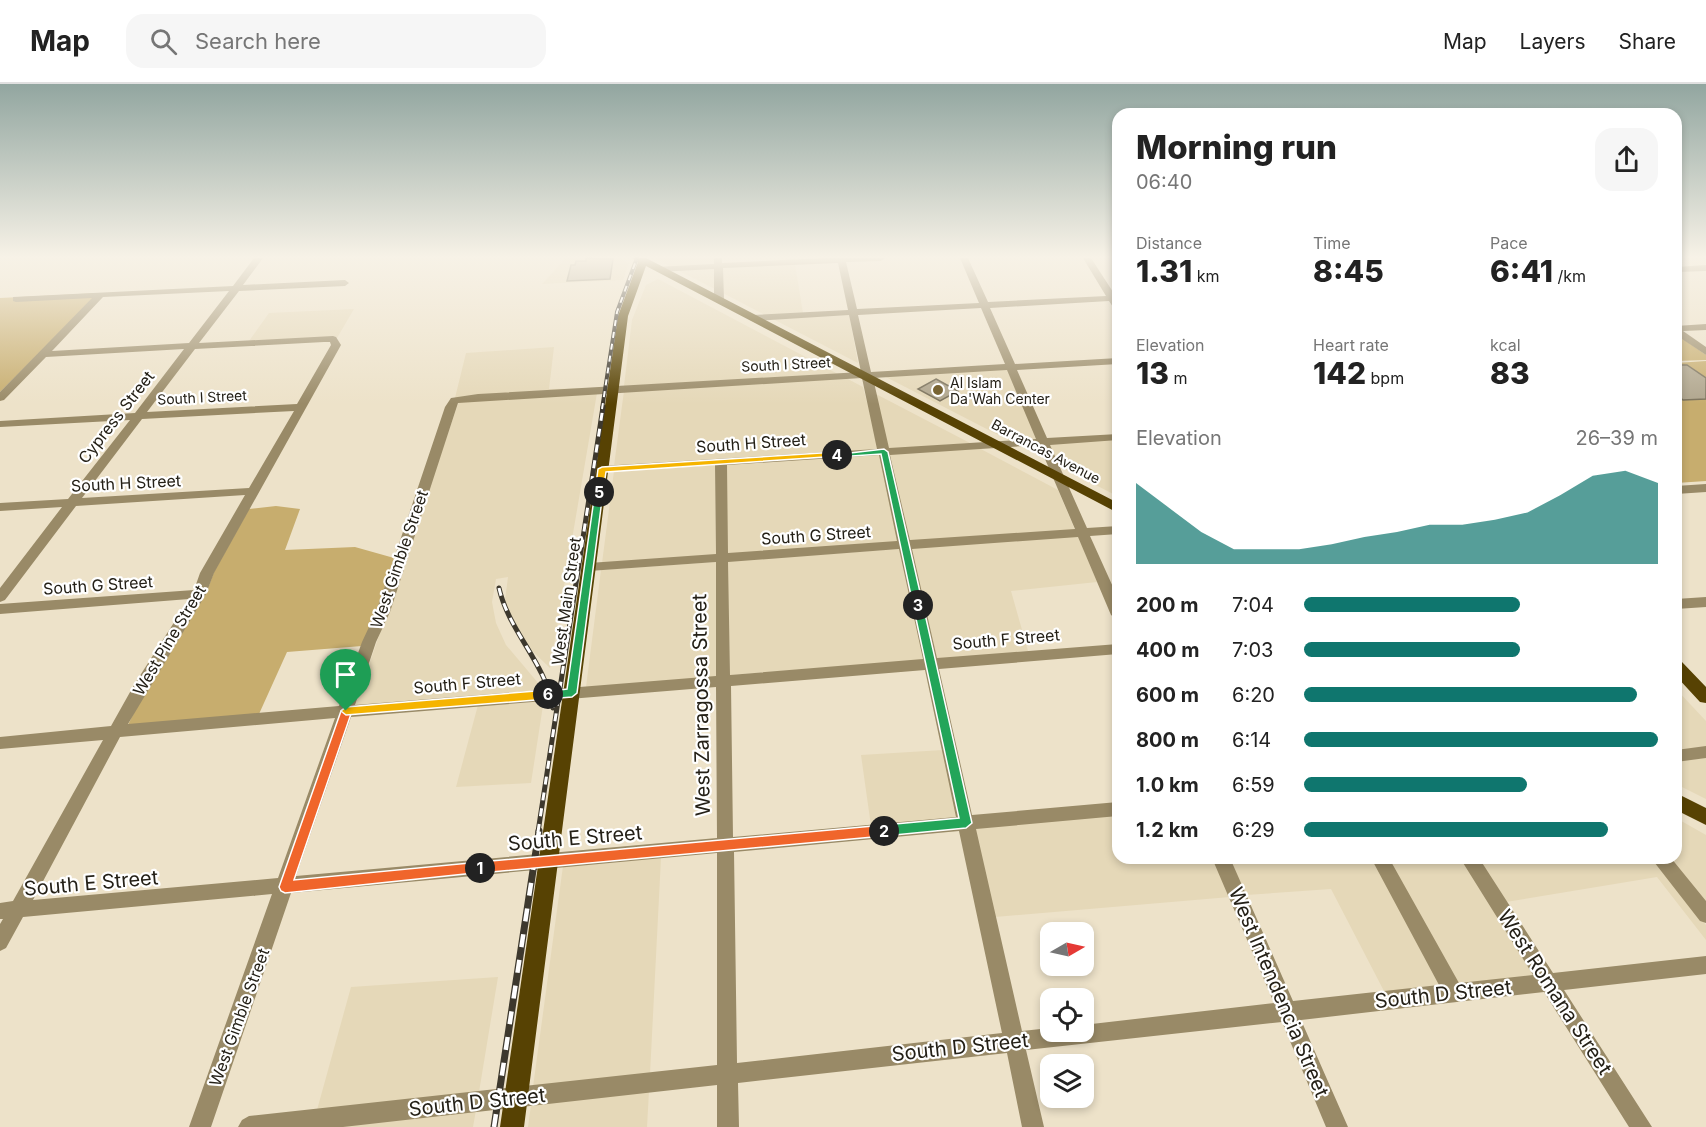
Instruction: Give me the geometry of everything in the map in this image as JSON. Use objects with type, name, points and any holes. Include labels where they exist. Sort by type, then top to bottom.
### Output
[{"type":"main road","name":"West Main Street","points":[[512,1127],[626,307]]},
{"type":"main road","name":"Barrancas Avenue","points":[[731,307],[1112,506]]},
{"type":"main road","points":[[1682,672],[1706,697]]},
{"type":"main road","points":[[1682,804],[1706,817]]},
{"type":"street","points":[[0,398],[89,307]]},
{"type":"street","name":"Cypress Street","points":[[0,597],[222,307]]},
{"type":"street","points":[[852,307],[865,375],[905,545],[1033,1127]]},
{"type":"street","points":[[752,318],[953,307]]},
{"type":"street","points":[[985,307],[1112,601]]},
{"type":"street","points":[[1682,329],[1706,327]]},
{"type":"street","points":[[1682,334],[1706,352]]},
{"type":"street","name":"West Pine Street","points":[[0,942],[9,911],[118,731],[144,680],[199,594],[207,573],[299,407],[334,349],[336,341],[333,339],[192,346]]},
{"type":"street","points":[[43,354],[192,346]]},
{"type":"street","name":"South I Street","points":[[457,399],[1112,361]]},
{"type":"street","name":"West Gimble Street","points":[[200,1127],[369,642],[383,612],[450,407],[457,399]]},
{"type":"street","name":"South I Street","points":[[0,424],[299,407]]},
{"type":"street","name":"South H Street","points":[[602,469],[1112,437]]},
{"type":"street","name":"West Zarragossa Street","points":[[721,462],[728,1127]]},
{"type":"street","points":[[1682,490],[1706,488]]},
{"type":"street","name":"South H Street","points":[[0,507],[254,491]]},
{"type":"street","name":"South G Street","points":[[589,567],[1112,530]]},
{"type":"street","name":"South G Street","points":[[0,609],[199,594]]},
{"type":"street","points":[[1682,604],[1706,602]]},
{"type":"street","name":"South F Street","points":[[0,743],[346,711],[1112,649]]},
{"type":"street","points":[[1682,755],[1706,752]]},
{"type":"street","name":"South E Street","points":[[9,911],[1112,810]]},
{"type":"street","name":"West Intendencia Street","points":[[1224,864],[1337,1127]]},
{"type":"street","points":[[1383,864],[1454,993]]},
{"type":"street","name":"West Romana Street","points":[[1473,864],[1641,1127]]},
{"type":"street","points":[[1665,864],[1706,915]]},
{"type":"street","name":"South D Street","points":[[249,1127],[1706,965]]},
{"type":"shaded area","points":[[0,307],[84,307],[0,392]]},
{"type":"shaded area","points":[[637,307],[710,307],[838,374],[624,386],[632,320]]},
{"type":"shaded area","points":[[749,307],[802,307],[803,313],[765,315]]},
{"type":"shaded area","points":[[354,309],[337,338],[249,341],[269,313]]},
{"type":"shaded area","points":[[849,314],[858,363],[771,318]]},
{"type":"shaded area","points":[[1682,338],[1706,355],[1706,360],[1682,361]]},
{"type":"shaded area","points":[[554,347],[549,389],[597,388],[455,398],[466,353]]},
{"type":"shaded area","points":[[1706,361],[1706,481],[1682,483],[1682,363]]},
{"type":"shaded area","points":[[1007,369],[1037,439],[1010,441],[884,376]]},
{"type":"shaded area","points":[[846,378],[863,387],[879,449],[614,466],[624,391]]},
{"type":"shaded area","points":[[597,393],[550,668],[521,640],[510,619],[505,600],[508,577],[496,579],[492,602],[496,623],[506,645],[544,690],[355,706],[459,401]]},
{"type":"shaded area","points":[[874,393],[970,443],[889,449]]},
{"type":"shaded area","points":[[1112,439],[1112,493],[1059,466],[1049,444]]},
{"type":"shaded area","points":[[979,448],[1058,490],[1075,530],[910,541],[890,454]]},
{"type":"shaded area","points":[[880,454],[898,542],[727,554],[726,464]]},
{"type":"shaded area","points":[[715,465],[716,555],[602,563],[614,471]]},
{"type":"shaded area","points":[[276,506],[300,509],[285,550],[355,547],[394,558],[376,613],[362,646],[287,652],[259,714],[128,725],[146,688],[207,591],[214,572],[249,509]]},
{"type":"shaded area","points":[[1078,536],[1097,582],[1011,591],[1028,651],[937,659],[911,548]]},
{"type":"shaded area","points":[[900,549],[924,660],[730,675],[727,561]]},
{"type":"shaded area","points":[[716,562],[716,677],[586,687],[601,570]]},
{"type":"shaded area","points":[[1682,695],[1706,721],[1706,747],[1682,749]]},
{"type":"shaded area","points":[[544,699],[531,783],[456,787],[478,705]]},
{"type":"shaded area","points":[[943,750],[957,818],[871,826],[861,755]]},
{"type":"shaded area","points":[[1706,758],[1706,799],[1682,787],[1682,760]]},
{"type":"shaded area","points":[[1112,815],[1112,864],[1216,864],[1230,897],[995,917],[975,828]]},
{"type":"shaded area","points":[[1682,821],[1706,835],[1706,905],[1673,864],[1682,864]]},
{"type":"shaded area","points":[[661,858],[650,1074],[533,1087],[563,866]]},
{"type":"shaded area","points":[[1232,864],[1465,864],[1536,976],[1385,993],[1331,889],[1246,895]]},
{"type":"shaded area","points":[[1481,864],[1658,864],[1706,925],[1706,940],[1657,877],[1506,902]]},
{"type":"shaded area","points":[[498,977],[479,1092],[317,1110],[351,987]]},
{"type":"shaded area","points":[[649,1091],[647,1127],[528,1127],[531,1105]]},
{"type":"shaded area","points":[[476,1110],[473,1127],[327,1127]]},
{"type":"building","points":[[1682,365],[1687,365],[1706,378],[1706,399],[1683,400]]},
{"type":"building","name":"Al Islam Da'Wah Center","points":[[936,379],[958,391],[940,401],[918,389]]},
{"type":"railway","points":[[602,409],[619,307]]},
{"type":"railway","points":[[538,832],[603,407]]},
{"type":"railway","points":[[499,588],[511,619],[543,676],[553,708]]},
{"type":"railway","points":[[494,1127],[539,831]]},
{"type":"place","name":"Al Islam Da'Wah Center","points":[[938,390]]},
{"type":"route","points":[[884,452],[966,823],[285,887],[346,711],[572,693],[602,469],[884,452]]}]
